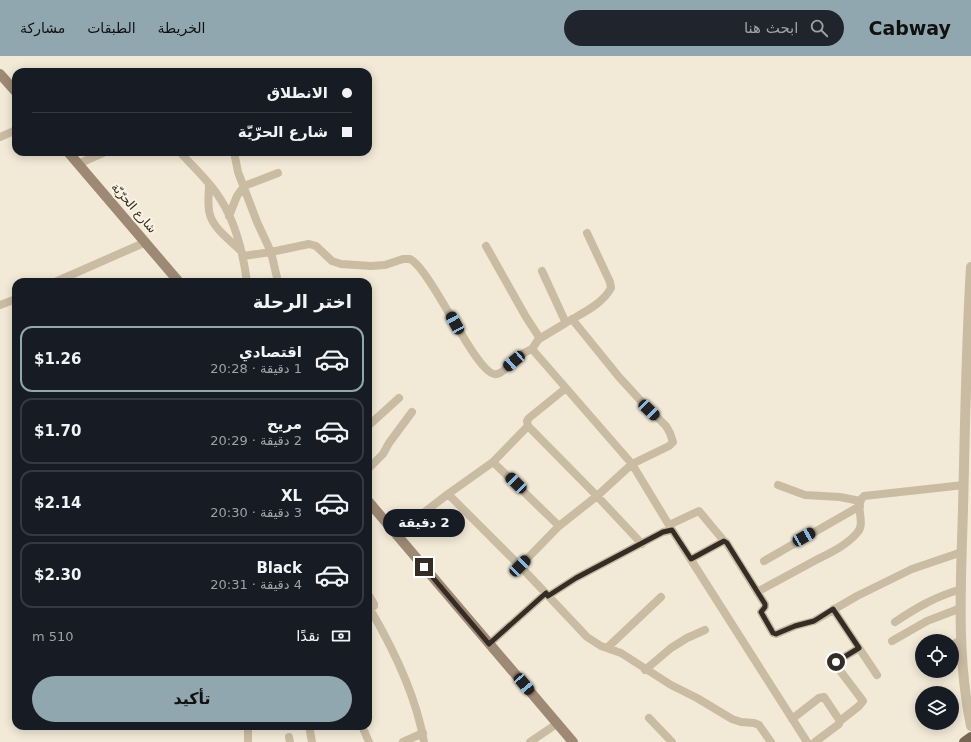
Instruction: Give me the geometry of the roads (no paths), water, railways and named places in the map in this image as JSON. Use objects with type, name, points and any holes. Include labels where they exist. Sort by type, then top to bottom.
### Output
[{"type":"main road","points":[[0,74],[12,88]]},
{"type":"main road","name":"شارع الحرّيّة","points":[[71,156],[176,278]]},
{"type":"main road","points":[[372,506],[573,742]]},
{"type":"main road","points":[[964,742],[971,736]]},
{"type":"street","points":[[0,137],[12,132]]},
{"type":"street","points":[[78,164],[96,156]]},
{"type":"street","points":[[184,156],[218,195],[229,216],[242,253],[246,278]]},
{"type":"street","points":[[235,156],[238,172],[257,222],[271,252],[277,278]]},
{"type":"street","points":[[229,216],[237,196],[244,186],[278,173]]},
{"type":"street","points":[[209,184],[210,216],[219,229],[242,253],[271,252],[308,244],[316,246],[332,261],[341,264],[371,266],[403,259],[410,259],[417,264],[431,282],[471,350],[488,372],[494,375],[500,373],[522,354],[532,349],[539,339],[605,298],[611,288],[610,282],[587,232]]},
{"type":"street","points":[[64,278],[146,242]]},
{"type":"street","points":[[486,246],[539,339]]},
{"type":"street","points":[[958,634],[962,589],[971,267]]},
{"type":"street","points":[[520,566],[559,526],[597,496],[632,464],[671,445],[673,440],[666,426],[641,401],[564,316],[542,271]]},
{"type":"street","points":[[0,305],[12,300]]},
{"type":"street","points":[[532,349],[632,464],[807,742]]},
{"type":"street","points":[[566,388],[529,418],[527,421],[528,426],[642,544]]},
{"type":"street","points":[[372,422],[398,398]]},
{"type":"street","points":[[372,465],[381,457],[397,431],[412,412]]},
{"type":"street","points":[[396,534],[448,494],[494,462],[528,426]]},
{"type":"street","points":[[494,462],[559,526]]},
{"type":"street","points":[[778,485],[805,495],[840,497],[860,504]]},
{"type":"street","points":[[757,592],[834,551],[856,534],[861,526],[860,504],[862,497],[964,486]]},
{"type":"street","points":[[448,494],[520,566],[587,637],[607,648],[621,653],[645,670],[737,721],[759,725],[771,742]]},
{"type":"street","points":[[764,561],[860,504]]},
{"type":"street","points":[[489,644],[547,595],[671,528],[699,511],[727,543],[765,606],[761,612],[775,634],[798,625],[814,621],[857,596],[912,569],[962,552]]},
{"type":"street","points":[[691,559],[724,541]]},
{"type":"street","points":[[894,622],[928,601],[947,593],[962,589]]},
{"type":"street","points":[[607,648],[661,597]]},
{"type":"street","points":[[892,641],[927,621],[960,608]]},
{"type":"street","points":[[833,609],[877,675]]},
{"type":"street","points":[[372,614],[393,649],[414,703],[424,742]]},
{"type":"street","points":[[645,670],[671,648],[687,638],[705,630]]},
{"type":"street","points":[[815,742],[862,704],[863,701],[835,664],[859,648]]},
{"type":"street","points":[[959,657],[971,726]]},
{"type":"street","points":[[792,719],[822,697],[840,721]]},
{"type":"street","points":[[649,718],[672,742]]},
{"type":"street","points":[[530,742],[558,723]]},
{"type":"street","points":[[248,730],[248,742]]},
{"type":"street","points":[[310,730],[312,742]]},
{"type":"street","points":[[364,730],[369,742]]},
{"type":"street","points":[[403,742],[422,733]]}]
